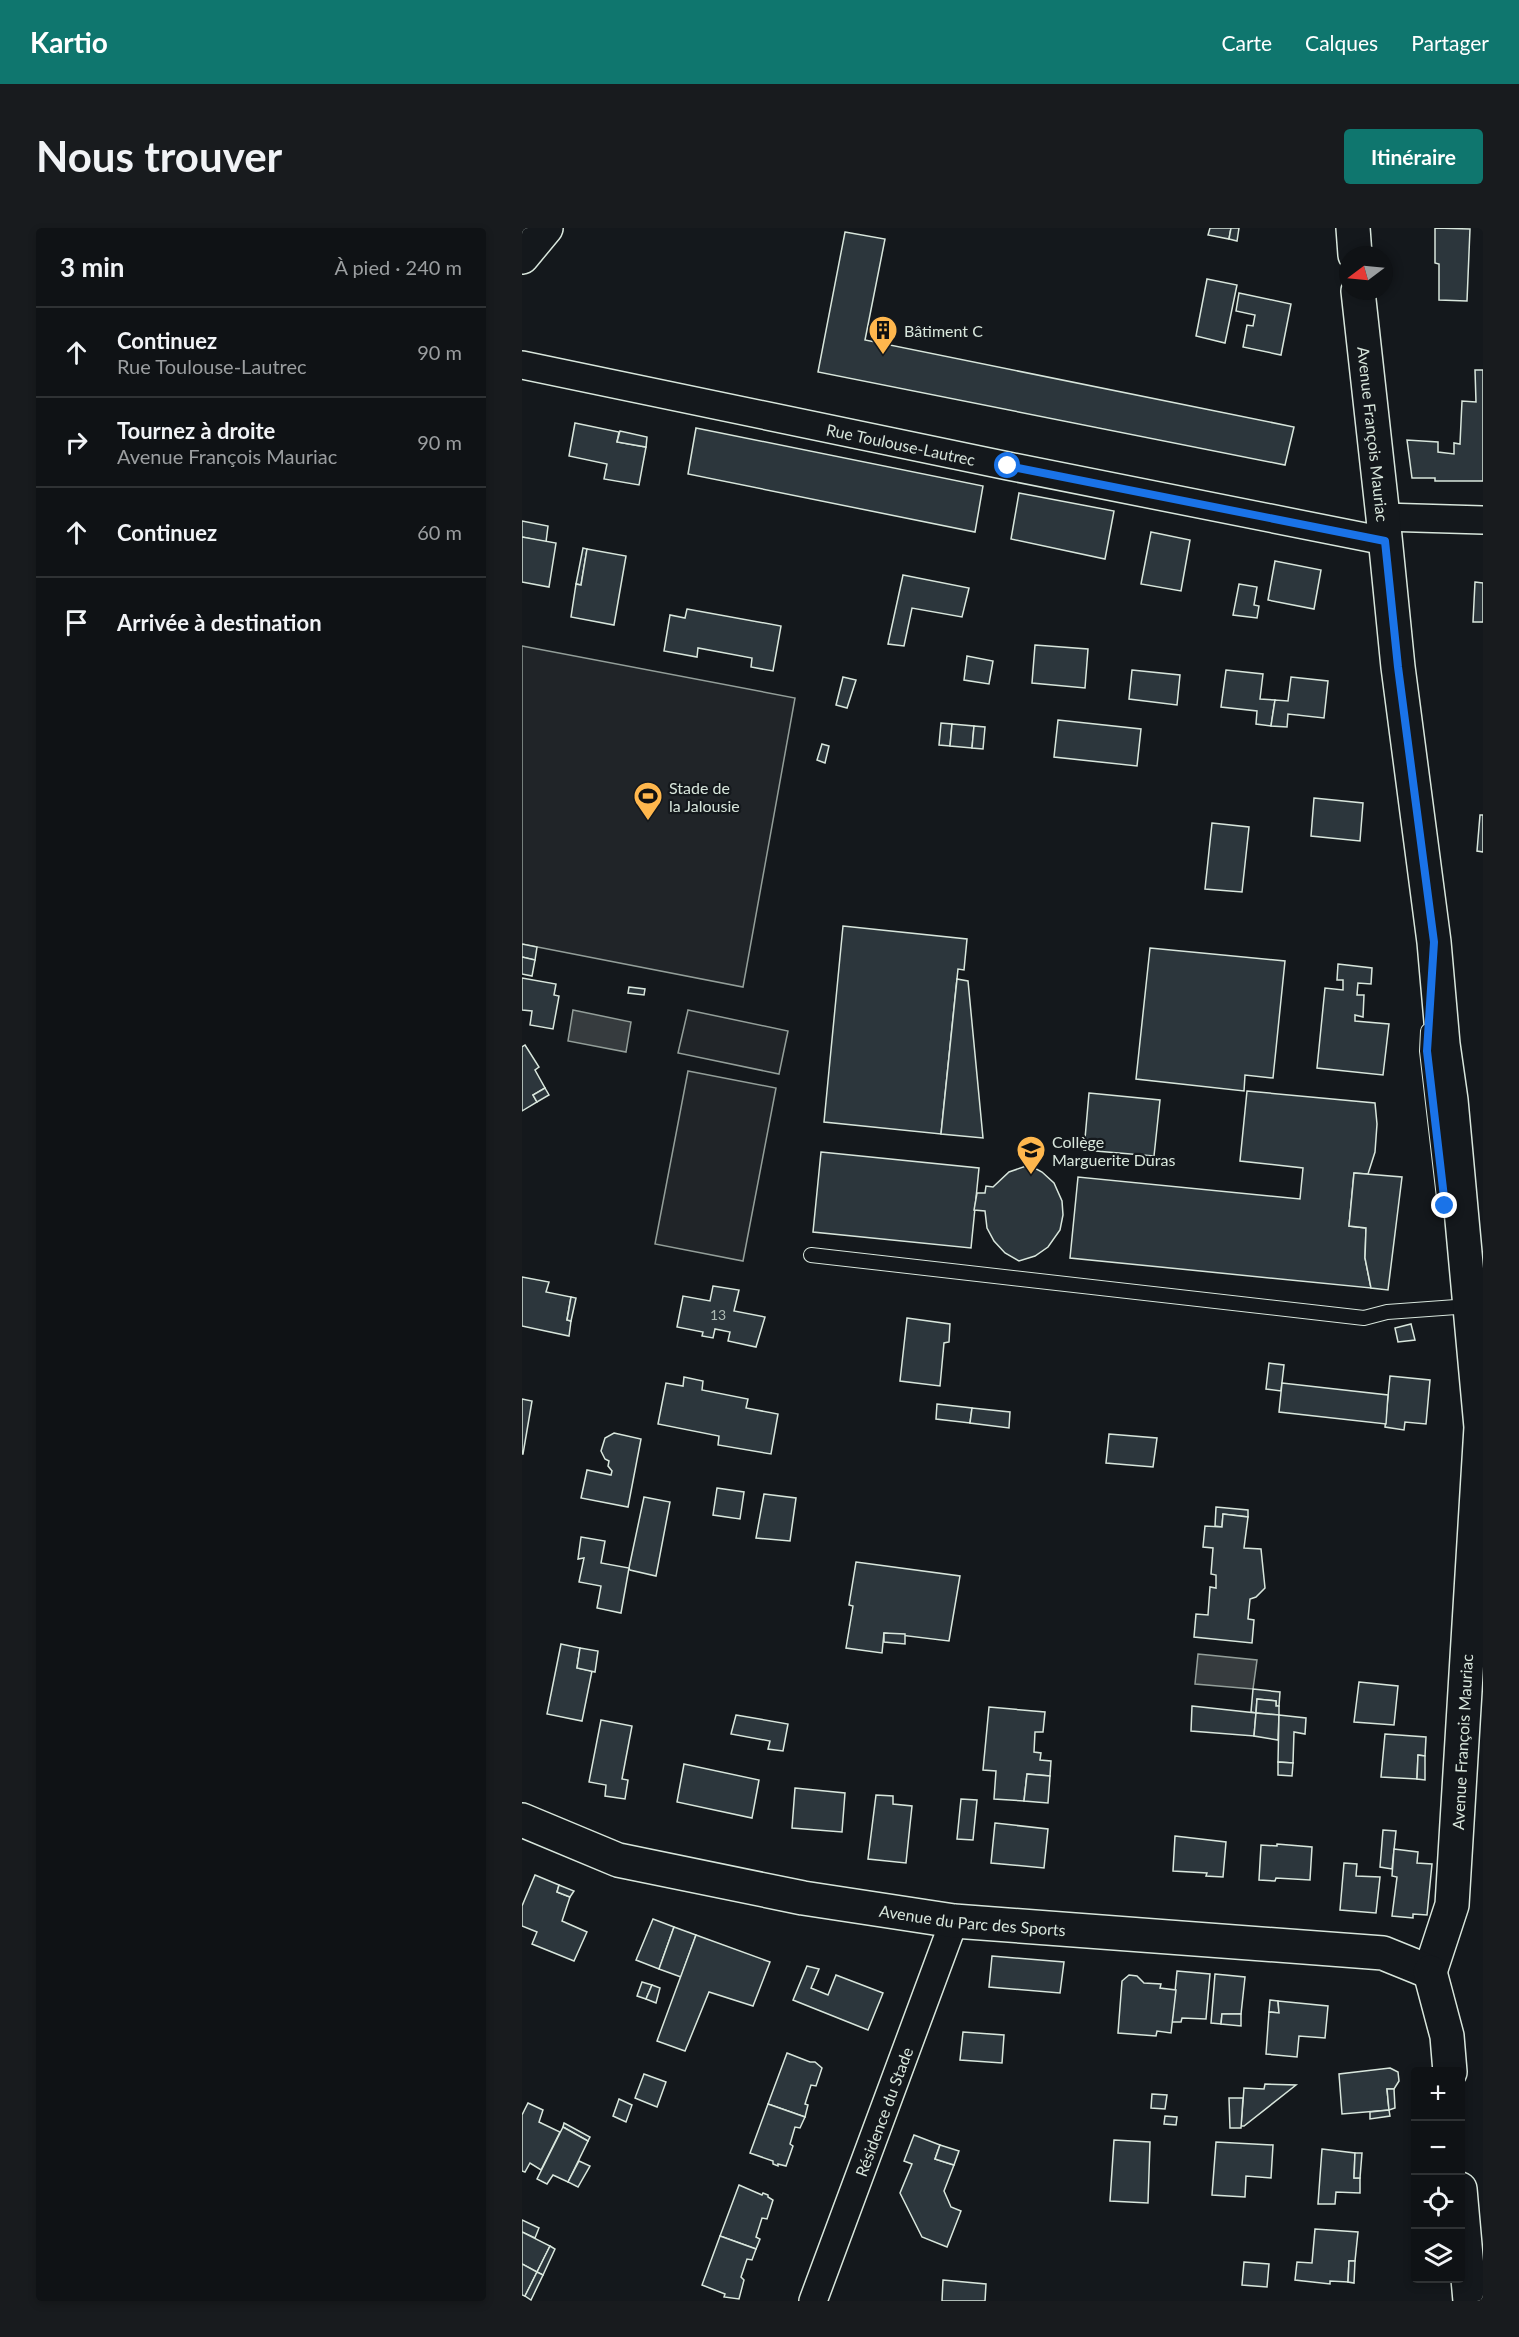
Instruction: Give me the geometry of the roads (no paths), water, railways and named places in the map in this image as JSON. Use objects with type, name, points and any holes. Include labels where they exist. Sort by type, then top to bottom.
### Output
[{"type":"street","points":[[522,257],[546,228]]},
{"type":"street","points":[[1353,228],[1354,246]]},
{"type":"street","name":"Avenue François Mauriac","points":[[1359,300],[1398,667],[1434,942],[1443,1044],[1458,1165],[1460,1303],[1477,1385],[1482,1427],[1452,1905],[1430,1972]]},
{"type":"street","name":"Rue Toulouse-Lautrec","points":[[522,364],[1008,466],[1384,529],[1483,520]]},
{"type":"street","name":"Avenue du Parc des Sports","points":[[522,1820],[618,1860],[803,1898],[954,1921],[1383,1953],[1430,1972]]},
{"type":"street","name":"Résidence du Stade","points":[[813,2301],[954,1921]]},
{"type":"street","points":[[1430,1972],[1447,2036],[1450,2067]]},
{"type":"street","points":[[1464,2229],[1470,2301]]},
{"type":"lane","points":[[1434,942],[1427,1051],[1446,1217]]},
{"type":"lane","points":[[811,1255],[1364,1318],[1387,1312],[1460,1303]]},
{"type":"place","name":"Bâtiment C","points":[[883,356]]},
{"type":"place","name":"Stade de la Jalousie","points":[[648,822]]},
{"type":"place","name":"Collège Marguerite Duras","points":[[1031,1176]]}]
